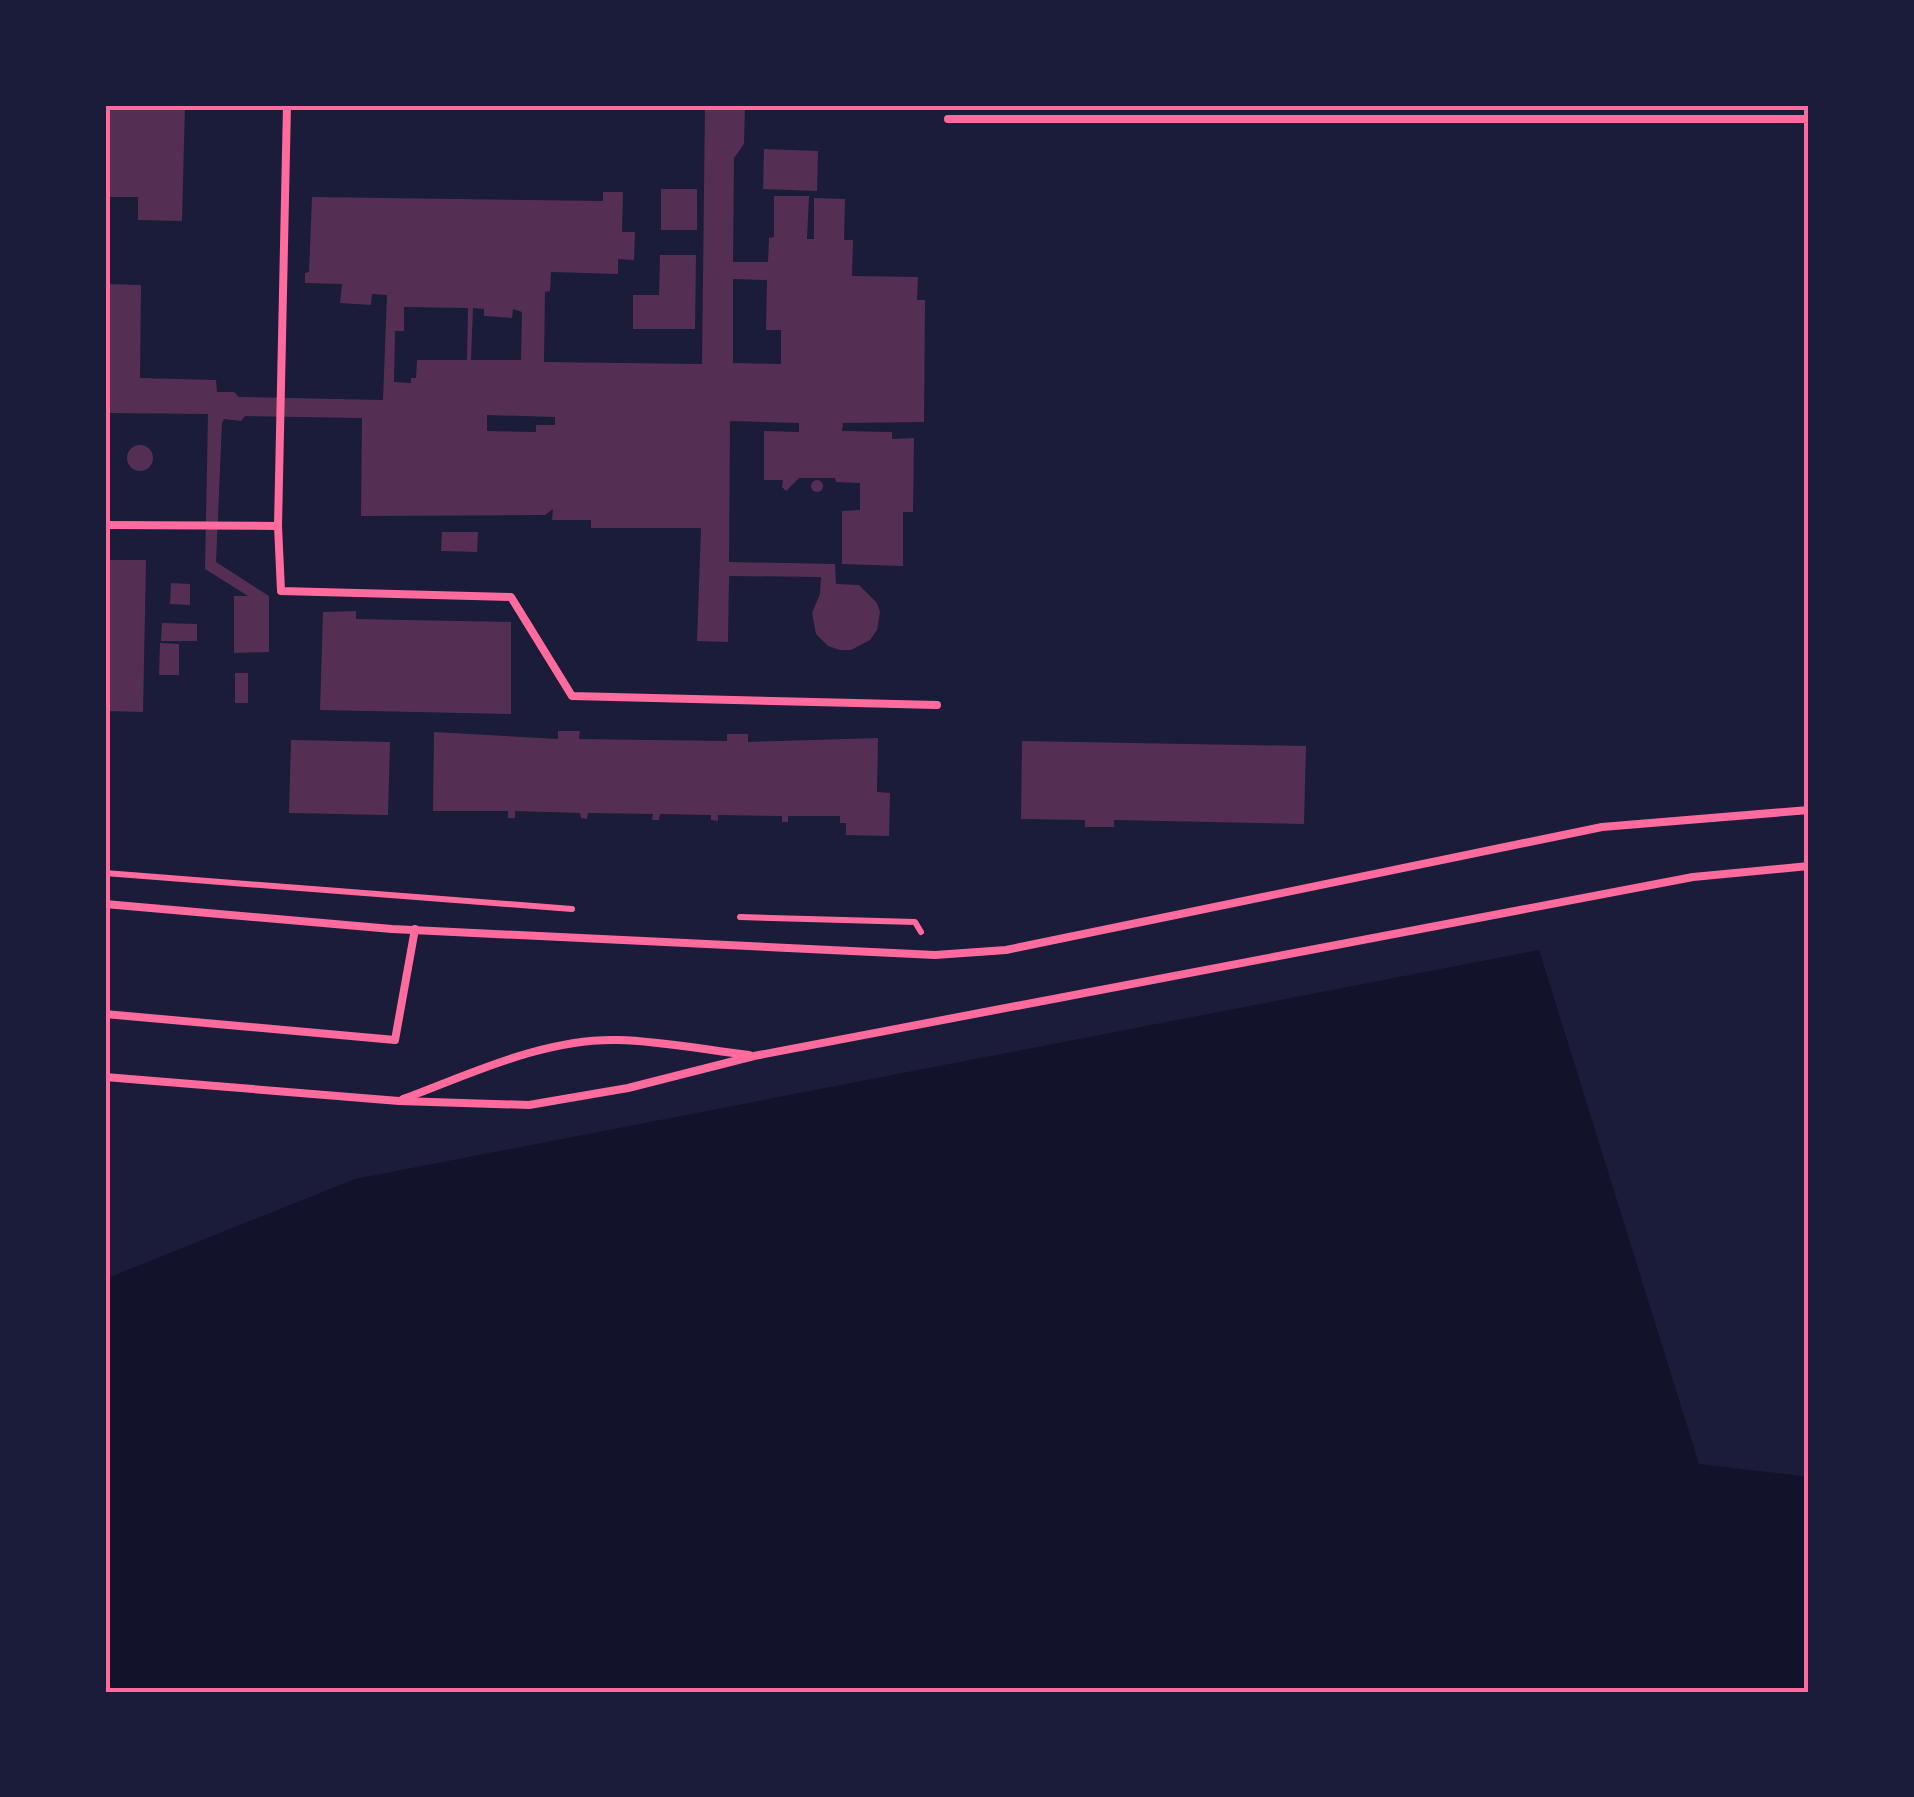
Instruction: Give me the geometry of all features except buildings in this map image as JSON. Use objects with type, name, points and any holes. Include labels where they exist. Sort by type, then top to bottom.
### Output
[{"type":"lane","points":[[287,105],[278,526],[282,591],[511,597],[572,696],[937,704]]},
{"type":"lane","points":[[1068,105],[1068,120]]},
{"type":"lane","points":[[948,120],[1809,119]]},
{"type":"lane","points":[[105,526],[278,526]]},
{"type":"lane","points":[[105,904],[415,930],[935,955],[1006,950],[1602,827],[1809,810]]},
{"type":"lane","points":[[105,1078],[399,1101],[529,1105],[628,1088],[754,1056],[1693,877],[1809,866]]},
{"type":"lane","points":[[105,1014],[395,1040],[415,930]]},
{"type":"lane","points":[[399,1101],[518,1056],[600,1042],[616,1040],[754,1056]]},
{"type":"path","points":[[105,873],[578,910]]},
{"type":"path","points":[[737,917],[915,922],[935,955]]},
{"type":"shaded area","points":[[1539,950],[1699,1464],[1809,1477],[1809,1692],[105,1692],[105,1279],[355,1179]]}]
